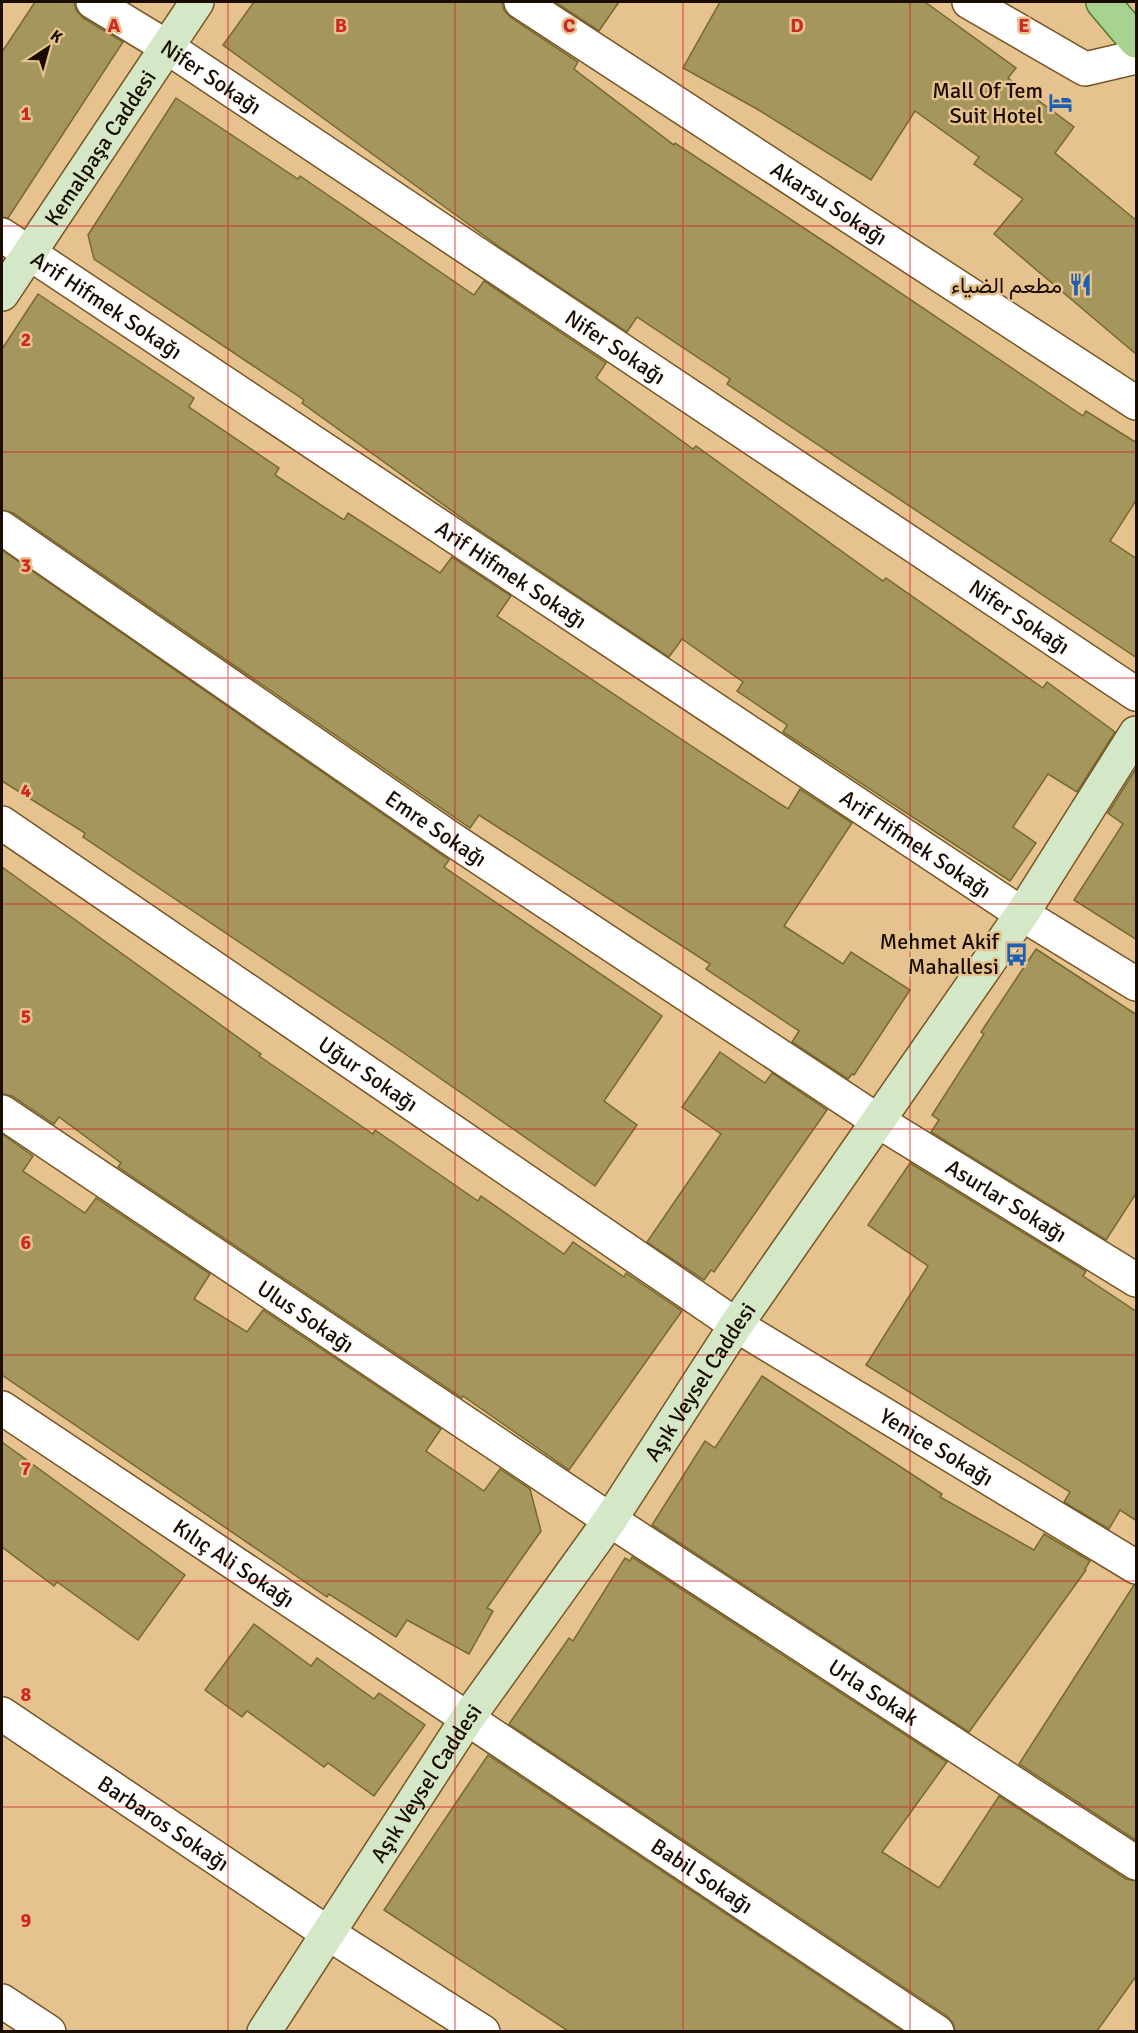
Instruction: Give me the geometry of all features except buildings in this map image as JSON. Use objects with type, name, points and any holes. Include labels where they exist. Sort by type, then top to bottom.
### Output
[{"type":"main road","name":"Kemalpaşa Caddesi","points":[[2,294],[197,2]]},
{"type":"main road","points":[[1103,2],[1137,41]]},
{"type":"main road","name":"Aşık Veysel Caddesi","points":[[264,2031],[326,1932],[467,1719],[610,1520],[736,1325],[1022,914],[1137,733]]},
{"type":"street","name":"Nifer Sokağı","points":[[93,2],[167,47],[1137,694]]},
{"type":"street","name":"Akarsu Sokağı","points":[[520,2],[1137,403]]},
{"type":"street","points":[[969,2],[1084,69],[1137,57]]},
{"type":"street","name":"Arif Hifmek Sokağı","points":[[2,235],[1022,914],[1137,984]]},
{"type":"street","name":"Emre Sokağı","points":[[2,528],[450,838],[878,1121]]},
{"type":"street","name":"Uğur Sokağı","points":[[2,823],[736,1325]]},
{"type":"street","name":"Ulus Sokağı","points":[[2,1112],[610,1520]]},
{"type":"street","name":"Asurlar Sokağı","points":[[878,1121],[1137,1280]]},
{"type":"street","name":"Yenice Sokağı","points":[[736,1325],[1137,1567]]},
{"type":"street","name":"Kılıç Ali Sokağı","points":[[2,1408],[467,1719]]},
{"type":"street","name":"Urla Sokak","points":[[610,1520],[1137,1863]]},
{"type":"street","name":"Barbaros Sokağı","points":[[2,1714],[326,1932],[483,2031]]},
{"type":"street","name":"Babil Sokağı","points":[[467,1719],[937,2031]]},
{"type":"street","points":[[2,2001],[49,2031]]},
{"type":"place","name":"Mall Of Tem Suit Hotel","points":[[1061,103]]},
{"type":"place","name":"مطعم الضياء","points":[[1080,285]]},
{"type":"place","name":"Mehmet Akif Mahallesi","points":[[1017,954]]}]
